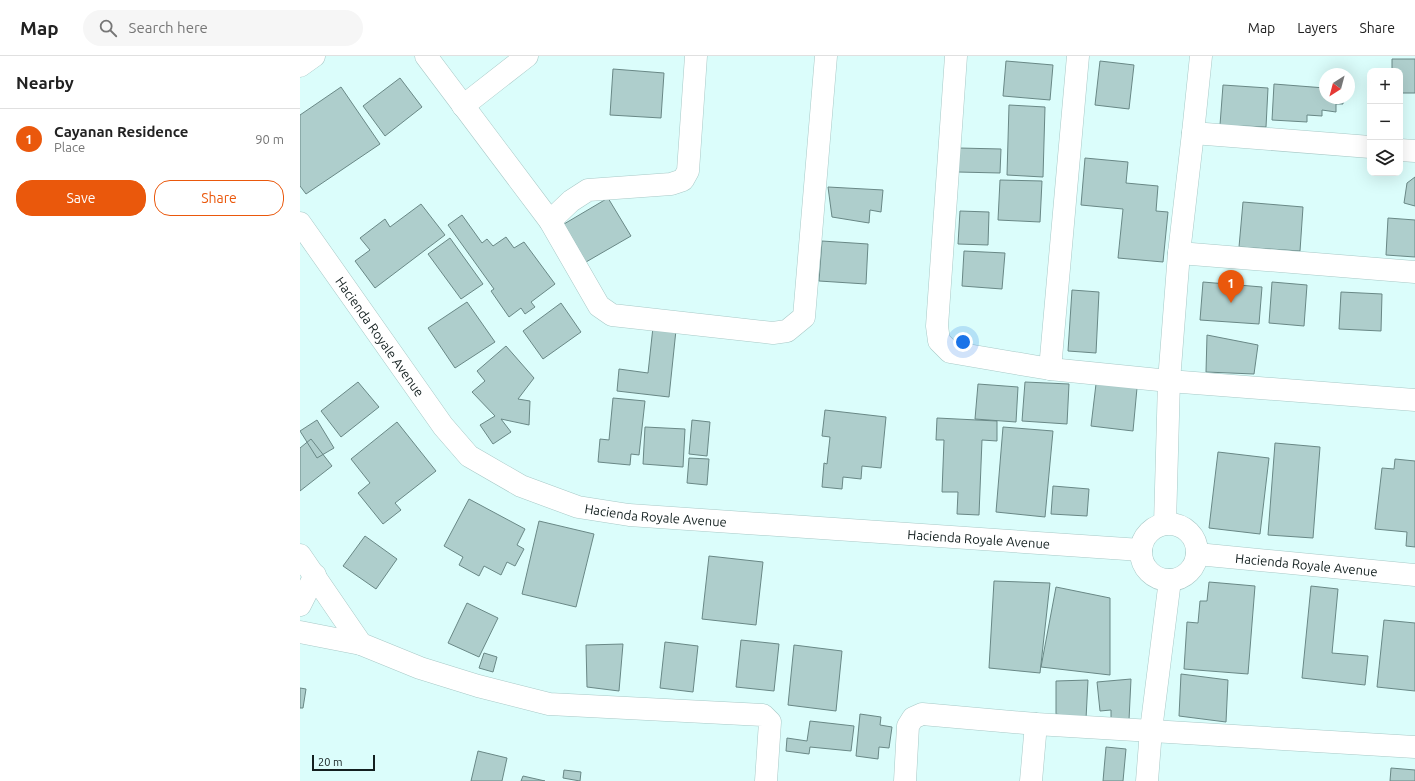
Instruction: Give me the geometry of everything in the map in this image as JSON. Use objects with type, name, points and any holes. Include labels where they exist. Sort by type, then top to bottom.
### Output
[{"type":"street","points":[[300,66],[314,56]]},
{"type":"street","points":[[426,56],[550,221],[599,306],[612,315],[773,333],[787,331],[804,317],[826,56]]},
{"type":"street","points":[[463,106],[527,56]]},
{"type":"street","points":[[550,221],[571,201],[588,190],[671,184],[683,180],[688,171],[696,56]]},
{"type":"street","points":[[956,56],[937,326],[939,341],[950,352],[1050,369],[1169,381],[1415,400]]},
{"type":"street","points":[[1050,369],[1078,56]]},
{"type":"street","points":[[1165,524],[1169,381],[1179,253],[1201,56]]},
{"type":"street","points":[[1193,133],[1367,147]]},
{"type":"street","points":[[1403,150],[1415,151]]},
{"type":"street","name":"Hacienda Royale Avenue","points":[[300,223],[443,426],[469,456],[521,486],[578,507],[629,515],[1141,550]]},
{"type":"street","points":[[1179,253],[1415,272]]},
{"type":"street","points":[[1165,524],[1177,525],[1188,531],[1195,541],[1197,554],[1193,566],[1183,576],[1170,580],[1159,578],[1149,572],[1143,562],[1141,550],[1144,538],[1153,528],[1165,524]]},
{"type":"street","points":[[300,554],[361,644]]},
{"type":"street","name":"Hacienda Royale Avenue","points":[[1197,554],[1415,575]]},
{"type":"street","points":[[300,605],[315,575]]},
{"type":"street","points":[[1147,781],[1151,730],[1170,580]]},
{"type":"street","points":[[300,632],[361,644],[420,668],[471,684],[549,704],[763,715],[770,722],[766,781]]},
{"type":"street","points":[[905,781],[908,726],[913,718],[922,714],[1036,724],[1415,747]]},
{"type":"street","points":[[1031,781],[1036,724]]},
{"type":"building","points":[[1392,59],[1415,59],[1415,93],[1403,93],[1403,68],[1392,68]]},
{"type":"building","points":[[1006,61],[1053,65],[1050,100],[1003,96]]},
{"type":"building","points":[[1100,61],[1134,65],[1129,109],[1095,105]]},
{"type":"building","points":[[613,69],[664,73],[661,118],[610,115]]},
{"type":"building","points":[[400,78],[422,107],[385,136],[363,106]]},
{"type":"building","points":[[1274,84],[1319,88],[1319,104],[1336,104],[1336,112],[1322,110],[1322,116],[1307,115],[1307,122],[1272,120]]},
{"type":"building","points":[[1223,85],[1268,88],[1266,127],[1220,125]]},
{"type":"building","points":[[341,87],[380,144],[306,194],[300,186],[300,115]]},
{"type":"building","points":[[1009,105],[1045,107],[1043,177],[1007,175]]},
{"type":"building","points":[[959,148],[1001,149],[1000,173],[958,172]]},
{"type":"building","points":[[1085,158],[1128,162],[1126,183],[1158,186],[1156,211],[1168,212],[1163,262],[1118,258],[1123,209],[1081,205]]},
{"type":"building","points":[[1415,177],[1415,206],[1404,203],[1407,183]]},
{"type":"building","points":[[1000,180],[1042,181],[1040,222],[998,220]]},
{"type":"building","points":[[828,187],[883,190],[881,212],[870,210],[869,223],[832,217]]},
{"type":"building","points":[[608,198],[631,236],[586,262],[564,224]]},
{"type":"building","points":[[1243,202],[1303,207],[1300,251],[1239,247]]},
{"type":"building","points":[[421,204],[445,235],[375,288],[355,261],[370,250],[360,238],[385,219],[390,227]]},
{"type":"building","points":[[960,211],[989,212],[988,245],[958,244]]},
{"type":"building","points":[[462,215],[482,243],[487,239],[493,246],[506,237],[514,248],[524,242],[555,284],[531,302],[535,307],[525,314],[521,308],[509,317],[491,291],[494,289],[448,225]]},
{"type":"building","points":[[1388,218],[1415,220],[1415,257],[1386,255]]},
{"type":"building","points":[[450,238],[483,284],[461,299],[428,254]]},
{"type":"building","points":[[822,241],[868,244],[866,284],[819,281]]},
{"type":"building","points":[[964,251],[1005,253],[1002,289],[962,286]]},
{"type":"building","points":[[1203,282],[1262,287],[1259,324],[1200,320]]},
{"type":"building","points":[[1272,282],[1307,285],[1304,326],[1269,323]]},
{"type":"building","points":[[1072,290],[1099,292],[1096,353],[1068,351]]},
{"type":"building","points":[[1341,292],[1382,294],[1381,331],[1339,329]]},
{"type":"building","points":[[467,302],[495,342],[455,368],[428,328]]},
{"type":"building","points":[[561,303],[581,332],[543,359],[523,331]]},
{"type":"building","points":[[653,327],[676,330],[669,397],[617,391],[619,369],[648,373]]},
{"type":"building","points":[[1207,335],[1258,345],[1254,374],[1206,372]]},
{"type":"building","points":[[506,346],[534,378],[518,399],[530,401],[529,425],[501,419],[511,432],[493,444],[480,425],[495,416],[472,392],[485,381],[477,371]]},
{"type":"building","points":[[358,382],[379,407],[341,437],[321,411]]},
{"type":"building","points":[[1025,382],[1069,384],[1067,424],[1022,421]]},
{"type":"building","points":[[978,384],[1018,387],[1016,422],[975,419]]},
{"type":"building","points":[[1096,384],[1137,388],[1133,431],[1091,426]]},
{"type":"building","points":[[613,398],[645,401],[639,455],[631,454],[630,465],[598,462],[600,439],[609,440]]},
{"type":"building","points":[[825,410],[886,417],[881,468],[862,466],[861,479],[843,477],[842,489],[822,487],[824,463],[827,464],[830,437],[822,436]]},
{"type":"building","points":[[937,418],[997,421],[997,441],[982,440],[979,515],[957,514],[958,492],[942,492],[944,440],[936,440]]},
{"type":"building","points":[[317,420],[334,448],[317,458],[300,431]]},
{"type":"building","points":[[692,420],[710,422],[707,456],[689,454]]},
{"type":"building","points":[[397,422],[436,471],[395,503],[401,510],[383,524],[358,493],[370,483],[351,459]]},
{"type":"building","points":[[645,427],[685,429],[683,467],[643,464]]},
{"type":"building","points":[[1003,427],[1053,431],[1045,517],[996,512]]},
{"type":"building","points":[[311,439],[332,466],[300,491],[300,448]]},
{"type":"building","points":[[1275,443],[1320,447],[1313,538],[1268,535]]},
{"type":"building","points":[[1218,452],[1269,458],[1260,534],[1209,528]]},
{"type":"building","points":[[689,458],[709,459],[707,485],[687,483]]},
{"type":"building","points":[[1395,459],[1415,461],[1415,547],[1406,546],[1407,532],[1375,529],[1382,468],[1394,469]]},
{"type":"building","points":[[1053,486],[1089,489],[1087,516],[1051,514]]},
{"type":"building","points":[[469,499],[525,529],[517,545],[524,549],[515,566],[507,562],[501,575],[484,566],[479,576],[459,565],[463,557],[444,546]]},
{"type":"building","points":[[539,521],[594,534],[576,607],[522,594]]},
{"type":"building","points":[[365,536],[397,559],[376,589],[343,566]]},
{"type":"building","points":[[709,556],[763,562],[756,625],[702,619]]},
{"type":"building","points":[[994,581],[1050,583],[1040,673],[989,668]]},
{"type":"building","points":[[1209,582],[1255,586],[1248,674],[1184,669],[1187,622],[1198,623],[1200,601],[1207,601]]},
{"type":"building","points":[[1311,586],[1338,589],[1332,653],[1368,656],[1365,685],[1302,678]]},
{"type":"building","points":[[1056,587],[1110,598],[1110,675],[1041,667]]},
{"type":"building","points":[[467,603],[498,618],[479,657],[448,643]]},
{"type":"building","points":[[1384,620],[1415,623],[1415,691],[1377,687]]},
{"type":"building","points":[[741,640],[779,644],[774,691],[736,687]]},
{"type":"building","points":[[665,642],[698,646],[693,692],[660,688]]},
{"type":"building","points":[[623,644],[619,691],[587,687],[586,645]]},
{"type":"building","points":[[794,645],[842,651],[836,711],[788,705]]},
{"type":"building","points":[[484,653],[497,657],[493,672],[479,668]]},
{"type":"building","points":[[1181,674],[1228,680],[1226,722],[1179,716]]},
{"type":"building","points":[[1131,679],[1129,720],[1111,719],[1111,710],[1100,711],[1097,682]]},
{"type":"building","points":[[1088,680],[1086,719],[1056,714],[1056,681]]},
{"type":"building","points":[[300,688],[306,689],[303,708],[300,708]]},
{"type":"building","points":[[860,714],[881,717],[880,725],[892,727],[889,748],[879,747],[878,759],[856,756]]},
{"type":"building","points":[[810,721],[854,726],[851,751],[810,747],[809,754],[786,751],[787,738],[807,741]]},
{"type":"building","points":[[1106,747],[1126,749],[1123,781],[1103,781]]},
{"type":"building","points":[[478,751],[507,758],[502,781],[471,781]]},
{"type":"building","points":[[1391,768],[1415,770],[1415,781],[1390,781]]},
{"type":"building","points":[[564,770],[581,772],[580,781],[563,778]]},
{"type":"building","points":[[523,776],[545,781],[521,781]]},
{"type":"place","name":"Cayanan Residence","points":[[1231,303]]}]
